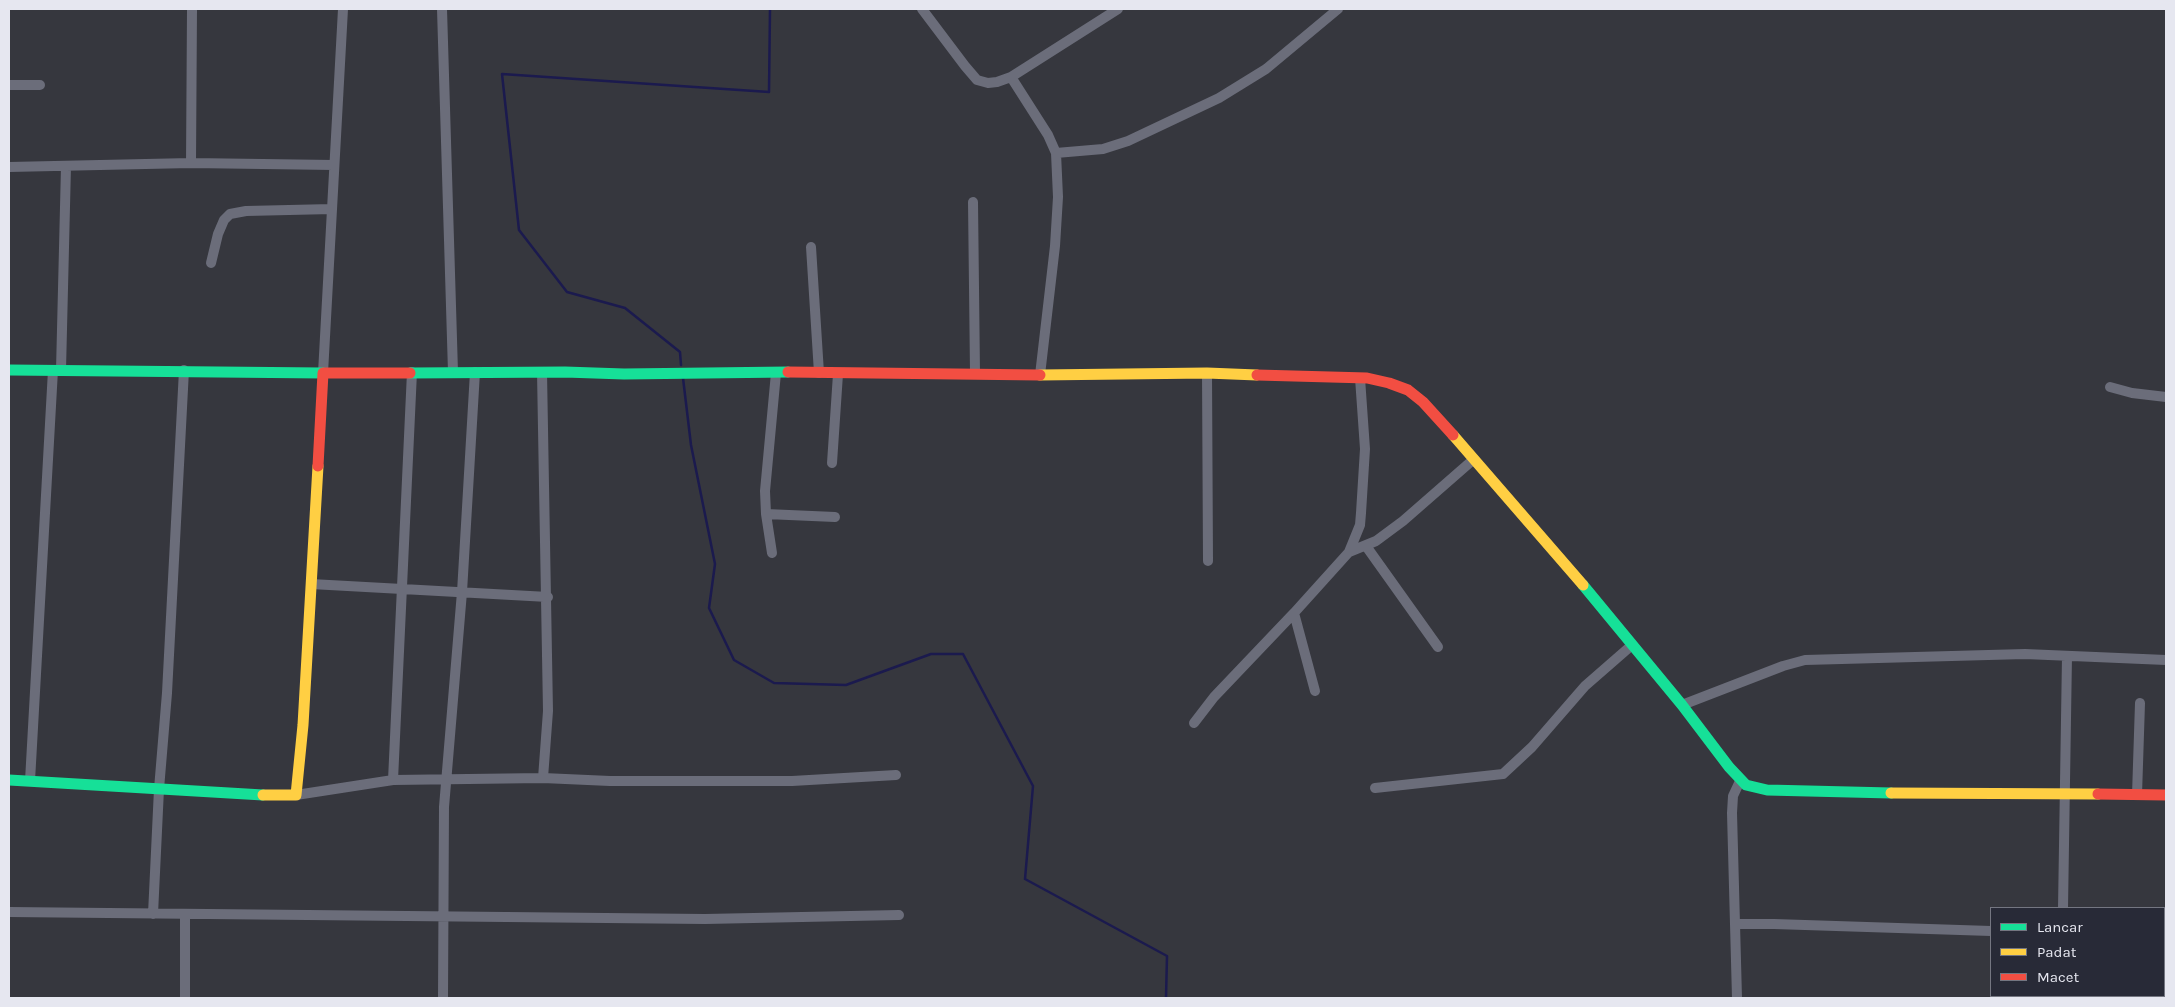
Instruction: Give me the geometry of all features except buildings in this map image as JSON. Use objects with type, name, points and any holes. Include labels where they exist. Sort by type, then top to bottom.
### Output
[{"type":"main road","points":[[9,370],[624,374],[668,372],[1040,375],[1207,373],[1360,378],[1389,383],[1408,390],[1422,402],[1474,459],[1632,644],[1740,780],[1752,788],[1810,792],[2166,795]]},
{"type":"main road","points":[[9,780],[255,795],[296,794],[304,724],[323,373]]},
{"type":"street","points":[[191,163],[192,9]]},
{"type":"street","points":[[323,373],[343,9]]},
{"type":"street","points":[[442,9],[453,372]]},
{"type":"street","points":[[922,9],[964,66],[977,80],[988,83],[1011,77],[1118,9]]},
{"type":"street","points":[[1056,153],[1103,149],[1120,144],[1149,133],[1219,98],[1266,69],[1338,9]]},
{"type":"street","points":[[1011,77],[1048,135],[1056,153],[1058,197],[1055,246],[1040,375]]},
{"type":"street","points":[[9,85],[40,85]]},
{"type":"street","points":[[9,167],[191,163],[334,165]]},
{"type":"street","points":[[30,781],[57,370],[66,166]]},
{"type":"street","points":[[973,202],[975,373]]},
{"type":"street","points":[[211,263],[218,234],[224,220],[230,214],[246,211],[332,209]]},
{"type":"street","points":[[812,247],[819,373]]},
{"type":"street","points":[[153,914],[184,370]]},
{"type":"street","points":[[393,780],[412,372]]},
{"type":"street","points":[[443,998],[443,840],[446,779],[462,592],[475,372]]},
{"type":"street","points":[[542,372],[548,596],[548,711],[543,778]]},
{"type":"street","points":[[772,553],[766,514],[766,475],[776,373]]},
{"type":"street","points":[[1207,373],[1208,561]]},
{"type":"street","points":[[832,463],[838,374]]},
{"type":"street","points":[[1194,723],[1214,697],[1349,552],[1361,520],[1365,449],[1360,378]]},
{"type":"street","points":[[2110,387],[2132,393],[2166,397]]},
{"type":"street","points":[[1349,552],[1366,546],[1403,521],[1474,459]]},
{"type":"street","points":[[766,514],[836,517]]},
{"type":"street","points":[[1366,546],[1438,647]]},
{"type":"street","points":[[311,584],[548,596]]},
{"type":"street","points":[[1294,613],[1315,691]]},
{"type":"street","points":[[1375,788],[1503,774],[1532,747],[1585,686],[1632,644]]},
{"type":"street","points":[[1682,705],[1783,666],[1805,660],[1985,654],[2166,660]]},
{"type":"street","points":[[2063,907],[2067,656]]},
{"type":"street","points":[[2137,795],[2140,703]]},
{"type":"street","points":[[296,794],[393,780],[543,778],[610,781],[792,781],[896,775]]},
{"type":"street","points":[[1737,998],[1732,813],[1734,796],[1740,780]]},
{"type":"street","points":[[9,912],[705,919],[899,915]]},
{"type":"street","points":[[185,915],[185,998]]},
{"type":"street","points":[[1736,924],[1990,931]]},
{"type":"waterway","points":[[681,365],[680,352],[625,308],[567,292],[519,230],[502,74],[769,92],[770,9]]},
{"type":"waterway","points":[[683,378],[691,445],[715,564],[709,608],[734,660],[774,683],[846,685],[931,654],[963,654],[1033,786],[1025,879],[1167,956],[1166,998]]},
{"type":"traffic: fast","points":[[9,370],[323,373]]},
{"type":"traffic: fast","points":[[410,373],[565,372],[624,374],[788,372]]},
{"type":"traffic: fast","points":[[1583,585],[1682,705],[1729,767],[1746,785],[1767,790],[1891,793]]},
{"type":"traffic: fast","points":[[9,780],[263,795]]},
{"type":"traffic: slow","points":[[1040,375],[1207,373],[1257,375]]},
{"type":"traffic: slow","points":[[1453,435],[1583,585]]},
{"type":"traffic: slow","points":[[263,795],[296,795],[303,725],[318,466]]},
{"type":"traffic: slow","points":[[1891,793],[2098,794]]},
{"type":"traffic: jam","points":[[788,372],[1040,375]]},
{"type":"traffic: jam","points":[[318,466],[323,373],[410,373]]},
{"type":"traffic: jam","points":[[1257,375],[1367,378],[1389,383],[1408,390],[1423,402],[1453,435]]},
{"type":"traffic: jam","points":[[2098,794],[2166,795]]}]
